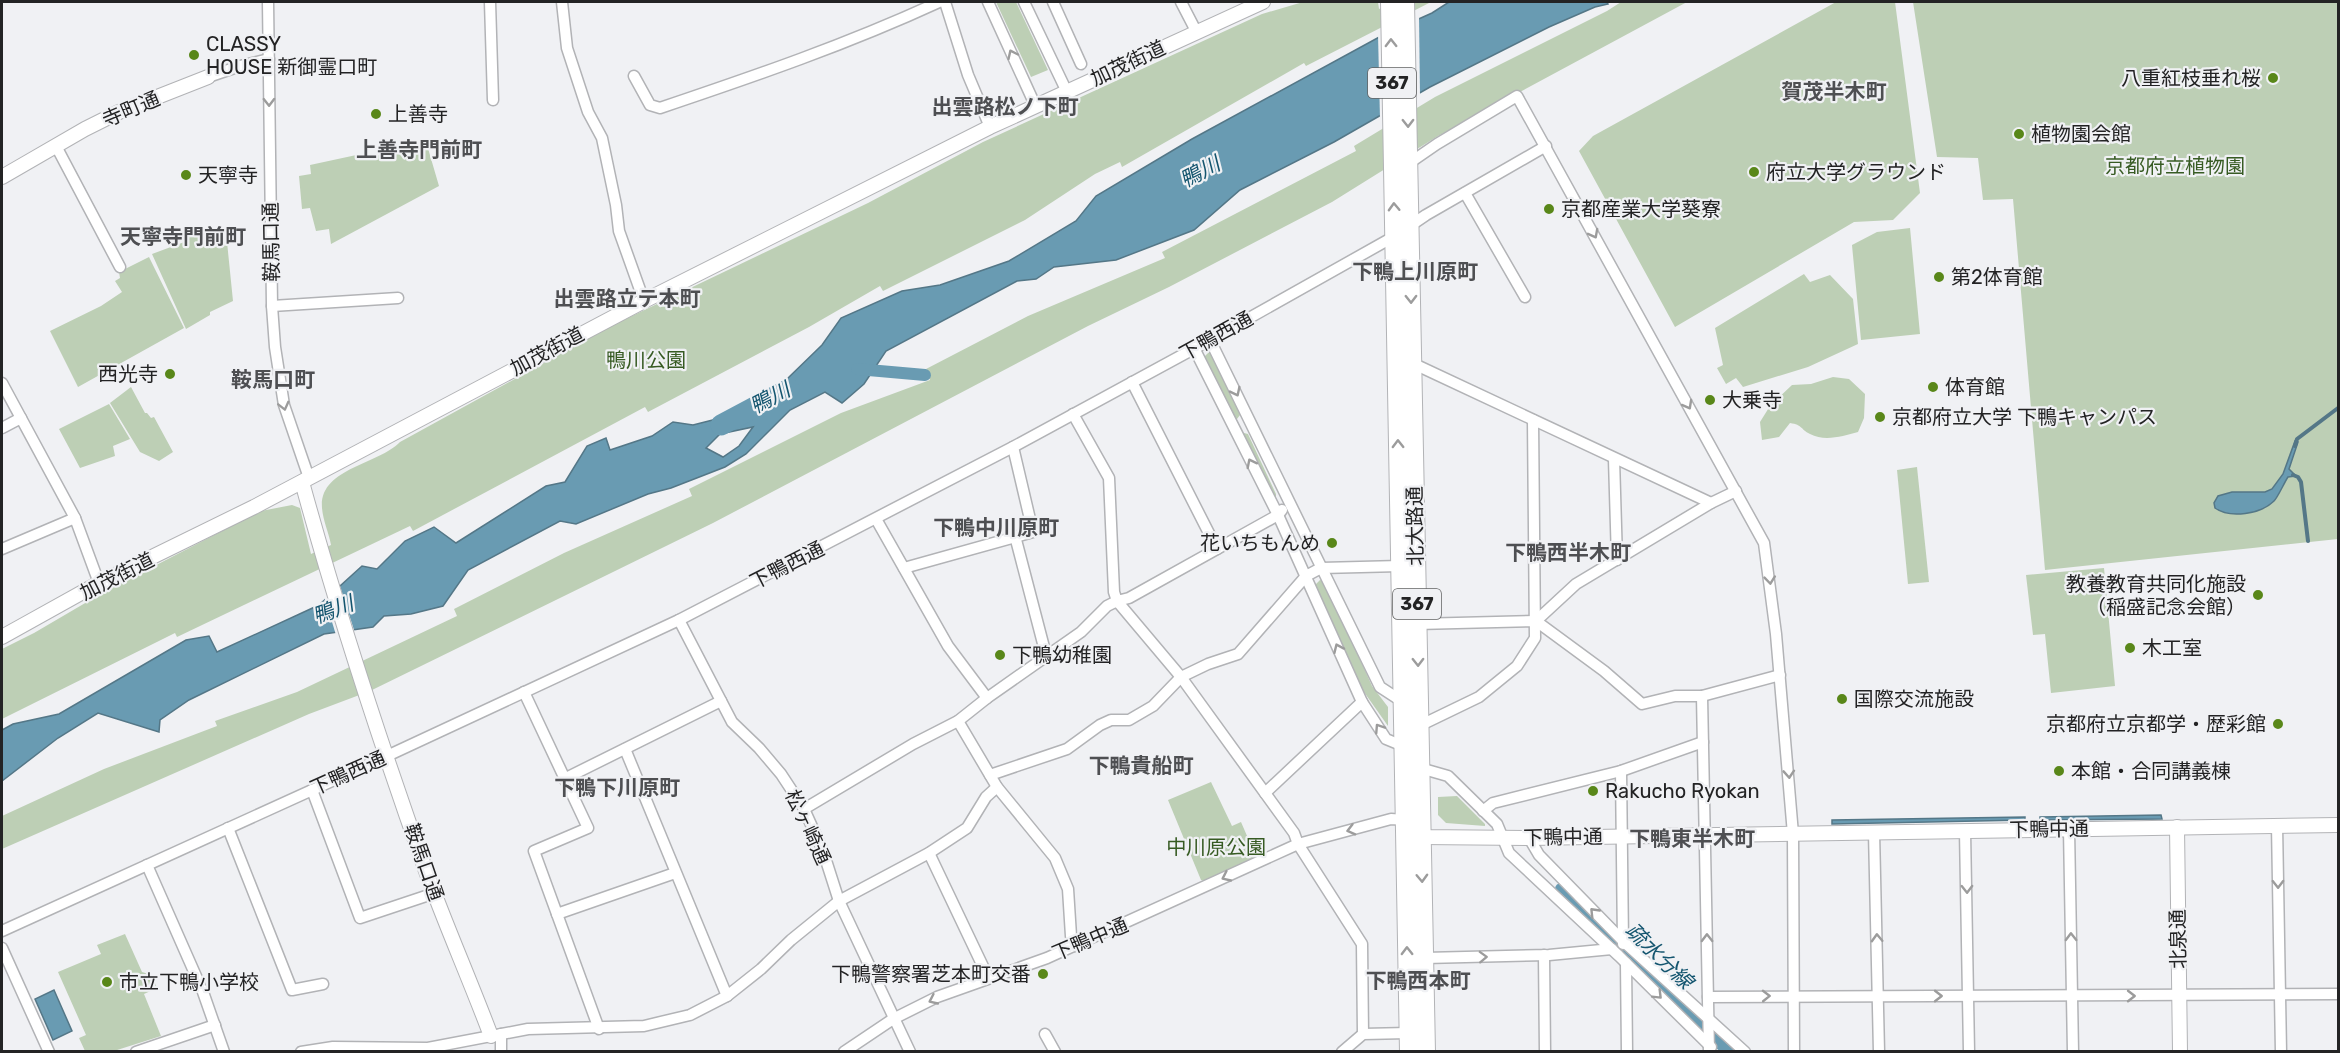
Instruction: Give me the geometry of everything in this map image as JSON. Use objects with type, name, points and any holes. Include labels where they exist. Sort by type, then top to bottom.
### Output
[{"type":"highway","name":"北大路通","points":[[1390,2],[1403,162]]},
{"type":"highway","name":"北大路通","points":[[1404,2],[1400,566],[1408,1042]]},
{"type":"highway","name":"北大路通","points":[[1402,231],[1412,363],[1426,1052]]},
{"type":"street","name":"鞍馬口通","points":[[268,2],[272,306],[275,347],[284,405],[305,480],[320,552],[362,687],[435,893],[496,1035],[501,1052]]},
{"type":"street","points":[[490,2],[493,100]]},
{"type":"street","points":[[562,2],[567,48],[588,112],[602,138],[620,231],[644,301]]},
{"type":"street","points":[[634,76],[650,105],[660,108],[816,55],[879,30],[939,2]]},
{"type":"street","points":[[945,2],[968,75],[990,127]]},
{"type":"street","points":[[988,2],[1036,107]]},
{"type":"street","points":[[1024,2],[1067,92]]},
{"type":"street","points":[[1053,2],[1081,64]]},
{"type":"street","points":[[1181,2],[1196,31]]},
{"type":"street","name":"加茂街道","points":[[2,637],[99,583],[305,480],[644,301],[990,127],[1263,2]]},
{"type":"street","name":"寺町通","points":[[2,177],[118,112],[208,77],[269,59]]},
{"type":"street","points":[[1403,162],[1517,96],[1764,543],[1780,675],[1793,834],[1794,1052]]},
{"type":"street","points":[[56,146],[120,267]]},
{"type":"street","name":"下鴨西通","points":[[2,931],[679,620],[1013,447],[1210,340],[1546,146]]},
{"type":"street","points":[[1465,193],[1525,297]]},
{"type":"street","points":[[272,306],[398,298]]},
{"type":"street","points":[[1210,340],[1380,687],[1403,702]]},
{"type":"street","points":[[1194,348],[1278,515],[1362,702],[1386,739],[1404,746]]},
{"type":"street","points":[[1412,363],[1711,503]]},
{"type":"street","points":[[1132,382],[1217,549]]},
{"type":"street","points":[[2,383],[75,518],[99,583]]},
{"type":"street","points":[[1073,414],[1109,478],[1114,592],[1117,602],[1181,677],[1293,833],[1362,944],[1363,1034]]},
{"type":"street","points":[[2,428],[21,418]]},
{"type":"street","points":[[1419,726],[1479,697],[1517,666],[1535,638],[1533,420]]},
{"type":"street","points":[[904,568],[1033,532],[1013,447]]},
{"type":"street","points":[[1614,459],[1617,560]]},
{"type":"street","points":[[1536,621],[1576,584],[1711,503],[1736,491]]},
{"type":"street","points":[[804,808],[958,721],[1046,655],[1081,632],[1107,606],[1129,598],[1278,515],[1289,502]]},
{"type":"street","points":[[2,549],[75,518]]},
{"type":"street","points":[[876,519],[948,646],[987,698]]},
{"type":"street","points":[[1015,536],[1046,655]]},
{"type":"street","points":[[990,775],[1067,749],[1100,725],[1111,720],[1129,720],[1153,706],[1181,677],[1208,664],[1238,654],[1306,576],[1321,568],[1400,566]]},
{"type":"street","name":"松ヶ崎通","points":[[679,620],[732,722],[782,774],[804,808],[839,901],[910,1052]]},
{"type":"street","points":[[1417,624],[1536,621],[1604,671],[1642,705],[1675,696],[1702,696],[1780,675]]},
{"type":"street","points":[[524,692],[588,828],[534,851],[599,1029]]},
{"type":"street","points":[[1702,696],[1708,1018],[1711,1049]]},
{"type":"street","points":[[564,779],[721,701]]},
{"type":"street","points":[[1264,793],[1362,702]]},
{"type":"street","points":[[958,721],[997,787],[1055,858],[1068,889],[1071,936],[1074,946]]},
{"type":"street","points":[[1483,810],[1493,803],[1621,771],[1703,742]]},
{"type":"street","points":[[625,749],[727,996]]},
{"type":"street","points":[[1420,768],[1448,776],[1497,824],[1509,853],[1619,956],[1711,1049]]},
{"type":"street","points":[[1621,771],[1624,942],[1619,956],[1627,1052]]},
{"type":"street","points":[[301,1052],[333,1047],[428,1048],[528,1029],[599,1029],[644,1026],[676,1019],[727,996],[839,901],[929,853],[967,828],[986,797],[997,787]]},
{"type":"street","points":[[312,790],[360,918],[435,893]]},
{"type":"street","name":"下鴨中通","points":[[844,1052],[893,1019],[937,997],[988,977],[1047,958],[1298,844],[1391,819],[1405,820]]},
{"type":"street","points":[[1405,820],[1421,837]]},
{"type":"street","points":[[2277,825],[2282,1052]]},
{"type":"street","name":"下鴨中通","points":[[1421,837],[1622,837],[2338,825]]},
{"type":"street","name":"北泉通","points":[[2177,827],[2180,1052]]},
{"type":"street","points":[[228,828],[292,990],[323,984]]},
{"type":"street","points":[[2069,829],[2073,1052]]},
{"type":"street","points":[[1965,831],[1969,1052]]},
{"type":"street","points":[[1874,832],[1879,1052]]},
{"type":"street","points":[[1529,838],[1539,855],[1624,942],[1744,1052]]},
{"type":"street","points":[[929,853],[988,977]]},
{"type":"street","points":[[147,865],[215,1025],[224,1052]]},
{"type":"street","points":[[557,914],[675,873]]},
{"type":"street","points":[[2,948],[49,1052]]},
{"type":"street","points":[[1544,955],[1545,1052]]},
{"type":"street","points":[[1425,958],[1619,956]]},
{"type":"street","points":[[1708,997],[2338,994]]},
{"type":"street","points":[[136,1052],[215,1025]]},
{"type":"street","points":[[1045,1034],[1055,1052]]},
{"type":"street","points":[[1363,1034],[1408,1042]]},
{"type":"street","points":[[1342,1052],[1363,1034]]},
{"type":"green space","points":[[996,2],[1016,2],[1048,70],[1031,77]]},
{"type":"green space","name":"鴨川公園","points":[[1303,2],[1378,2],[1379,9],[1393,2],[1431,2],[1306,66],[1304,63],[1122,167],[1120,162],[1095,174],[1025,220],[883,291],[880,286],[809,327],[648,412],[645,407],[413,531],[410,526],[177,637],[175,633],[2,719],[2,649],[104,592],[261,511],[292,505],[300,508],[311,554],[331,545],[322,508],[324,495],[330,484],[400,442],[611,326],[868,203],[983,142],[1262,14]]},
{"type":"green space","points":[[1621,2],[1687,2],[1438,136],[1332,202],[1169,287],[1088,326],[713,523],[370,691],[309,714],[2,849],[2,816],[104,769],[217,726],[215,721],[297,692],[457,616],[454,609],[564,553],[692,496],[689,489],[841,413],[930,380],[926,369],[1028,316],[1165,258],[1162,252],[1356,151],[1354,146],[1435,97]]},
{"type":"green space","name":"府立大学グラウンド","points":[[1836,2],[1895,2],[1920,193],[1893,220],[1854,222],[1675,327],[1579,151],[1593,136]]},
{"type":"green space","name":"京都府立植物園","points":[[1913,2],[2338,2],[2338,539],[2045,570],[2013,199],[1983,200],[1978,158],[1937,157]]},
{"type":"green space","points":[[427,145],[439,186],[331,244],[329,229],[316,231],[310,208],[302,209],[299,176],[311,174],[310,165],[361,154],[366,160],[382,154]]},
{"type":"green space","points":[[1910,228],[1920,334],[1861,340],[1852,245],[1877,232]]},
{"type":"green space","points":[[226,232],[233,301],[210,312],[210,315],[186,329],[152,254],[187,241],[189,235]]},
{"type":"green space","points":[[149,257],[184,328],[78,387],[50,331],[101,306],[122,292],[115,281],[120,278],[119,272]]},
{"type":"green space","points":[[1804,274],[1810,282],[1830,275],[1853,299],[1858,344],[1808,367],[1743,387],[1736,378],[1726,384],[1717,368],[1723,365],[1715,328]]},
{"type":"green space","points":[[1212,352],[1240,415],[1237,419],[1204,357]]},
{"type":"green space","points":[[1833,377],[1849,379],[1865,394],[1864,418],[1858,432],[1834,438],[1822,438],[1790,423],[1779,437],[1762,440],[1760,422],[1770,406],[1792,385],[1811,384]]},
{"type":"green space","points":[[131,387],[145,413],[151,418],[154,417],[173,452],[159,461],[140,452],[110,403]]},
{"type":"green space","points":[[109,404],[130,439],[113,446],[115,456],[80,468],[59,429]]},
{"type":"green space","points":[[1242,434],[1248,434],[1276,498],[1273,499]]},
{"type":"green space","points":[[1917,467],[1929,582],[1908,584],[1897,470]]},
{"type":"green space","points":[[2104,568],[2115,686],[2051,693],[2045,634],[2033,635],[2026,575]]},
{"type":"green space","points":[[1320,580],[1325,581],[1372,686],[1388,707],[1388,726],[1364,692],[1315,585]]},
{"type":"green space","name":"中川原公園","points":[[1211,782],[1232,826],[1241,822],[1257,859],[1207,882],[1201,880],[1168,800]]},
{"type":"green space","points":[[1457,796],[1485,826],[1446,823],[1438,815],[1438,797]]},
{"type":"green space","points":[[125,934],[142,972],[152,975],[157,988],[144,994],[161,1036],[114,1051],[85,1051],[79,1038],[86,1035],[58,972],[101,954],[97,945]]},
{"type":"water","points":[[1449,2],[1607,2],[1608,4],[1595,7],[1549,27],[1430,87],[1334,142],[1240,190],[1194,230],[1116,260],[1054,267],[1036,279],[1017,281],[886,351],[864,384],[842,403],[825,392],[790,410],[746,454],[725,467],[671,488],[648,494],[576,524],[560,521],[468,570],[443,606],[411,614],[384,616],[373,627],[324,634],[189,700],[160,720],[159,732],[98,713],[58,738],[2,781],[2,730],[13,724],[59,714],[186,640],[209,636],[217,652],[319,605],[362,566],[377,569],[405,541],[434,527],[456,543],[546,486],[565,482],[587,446],[606,438],[610,450],[652,436],[673,422],[693,425],[756,409],[822,345],[841,318],[902,291],[940,285],[1009,261],[1076,221],[1096,196],[1192,139],[1383,35],[1432,13]],"holes":[[[753,427],[739,446],[723,457],[706,448],[720,434]]]},
{"type":"water","points":[[2295,441],[2298,442],[2289,469],[2296,476],[2288,477],[2274,501],[2261,509],[2245,514],[2229,513],[2215,508],[2214,503],[2218,496],[2232,492],[2265,492],[2272,489],[2283,474]]},
{"type":"water","points":[[2161,815],[2162,819],[2040,820],[2040,817]]},
{"type":"water","points":[[2025,817],[2025,820],[1832,824],[1832,820]]},
{"type":"water","points":[[54,990],[72,1031],[53,1040],[35,999]]},
{"type":"pier","points":[[1419,15],[1420,96],[1380,119],[1378,34]]},
{"type":"pier","points":[[339,583],[355,633],[336,635],[324,596]]},
{"type":"waterway","name":"疏水分線","points":[[857,369],[925,375]]},
{"type":"waterway","name":"鴨川","points":[[721,425],[789,389]]},
{"type":"waterway","points":[[2295,446],[2297,439],[2338,408]]},
{"type":"waterway","points":[[2293,475],[2301,482],[2308,541]]},
{"type":"waterway","name":"疏水分線","points":[[1561,889],[1729,1052]]},
{"type":"place","name":"CLASSY HOUSE 新御霊口町","points":[[194,55]]},
{"type":"place","name":"八重紅枝垂れ桜","points":[[2273,78]]},
{"type":"place","name":"上善寺","points":[[376,114]]},
{"type":"place","name":"植物園会館","points":[[2019,134]]},
{"type":"place","name":"府立大学グラウンド","points":[[1754,172]]},
{"type":"place","name":"天寧寺","points":[[186,175]]},
{"type":"place","name":"京都産業大学葵寮","points":[[1549,209]]},
{"type":"place","name":"第2体育館","points":[[1939,277]]},
{"type":"place","name":"西光寺","points":[[170,374]]},
{"type":"place","name":"体育館","points":[[1933,387]]},
{"type":"place","name":"大乗寺","points":[[1710,400]]},
{"type":"place","name":"京都府立大学 下鴨キャンパス","points":[[1880,417]]},
{"type":"place","name":"花いちもんめ","points":[[1332,543]]},
{"type":"place","name":"教養教育共同化施設 （稲盛記念会館）","points":[[2258,595]]},
{"type":"place","name":"木工室","points":[[2130,648]]},
{"type":"place","name":"下鴨幼稚園","points":[[1000,655]]},
{"type":"place","name":"国際交流施設","points":[[1842,699]]},
{"type":"place","name":"京都府立京都学・歴彩館","points":[[2278,724]]},
{"type":"place","name":"本館・合同講義棟","points":[[2059,771]]},
{"type":"place","name":"Rakucho Ryokan","points":[[1593,791]]},
{"type":"place","name":"下鴨警察署芝本町交番","points":[[1043,974]]},
{"type":"place","name":"市立下鴨小学校","points":[[107,982]]},
{"type":"district","name":"賀茂半木町","points":[[1834,92]]},
{"type":"district","name":"出雲路松ノ下町","points":[[1005,107]]},
{"type":"district","name":"上善寺門前町","points":[[419,150]]},
{"type":"district","name":"天寧寺門前町","points":[[183,237]]},
{"type":"district","name":"下鴨上川原町","points":[[1415,272]]},
{"type":"district","name":"出雲路立テ本町","points":[[627,299]]},
{"type":"district","name":"鞍馬口町","points":[[273,380]]},
{"type":"district","name":"下鴨中川原町","points":[[996,528]]},
{"type":"district","name":"下鴨西半木町","points":[[1568,553]]},
{"type":"district","name":"下鴨貴船町","points":[[1141,766]]},
{"type":"district","name":"下鴨下川原町","points":[[617,788]]},
{"type":"district","name":"下鴨東半木町","points":[[1692,839]]},
{"type":"district","name":"下鴨西本町","points":[[1418,981]]}]
